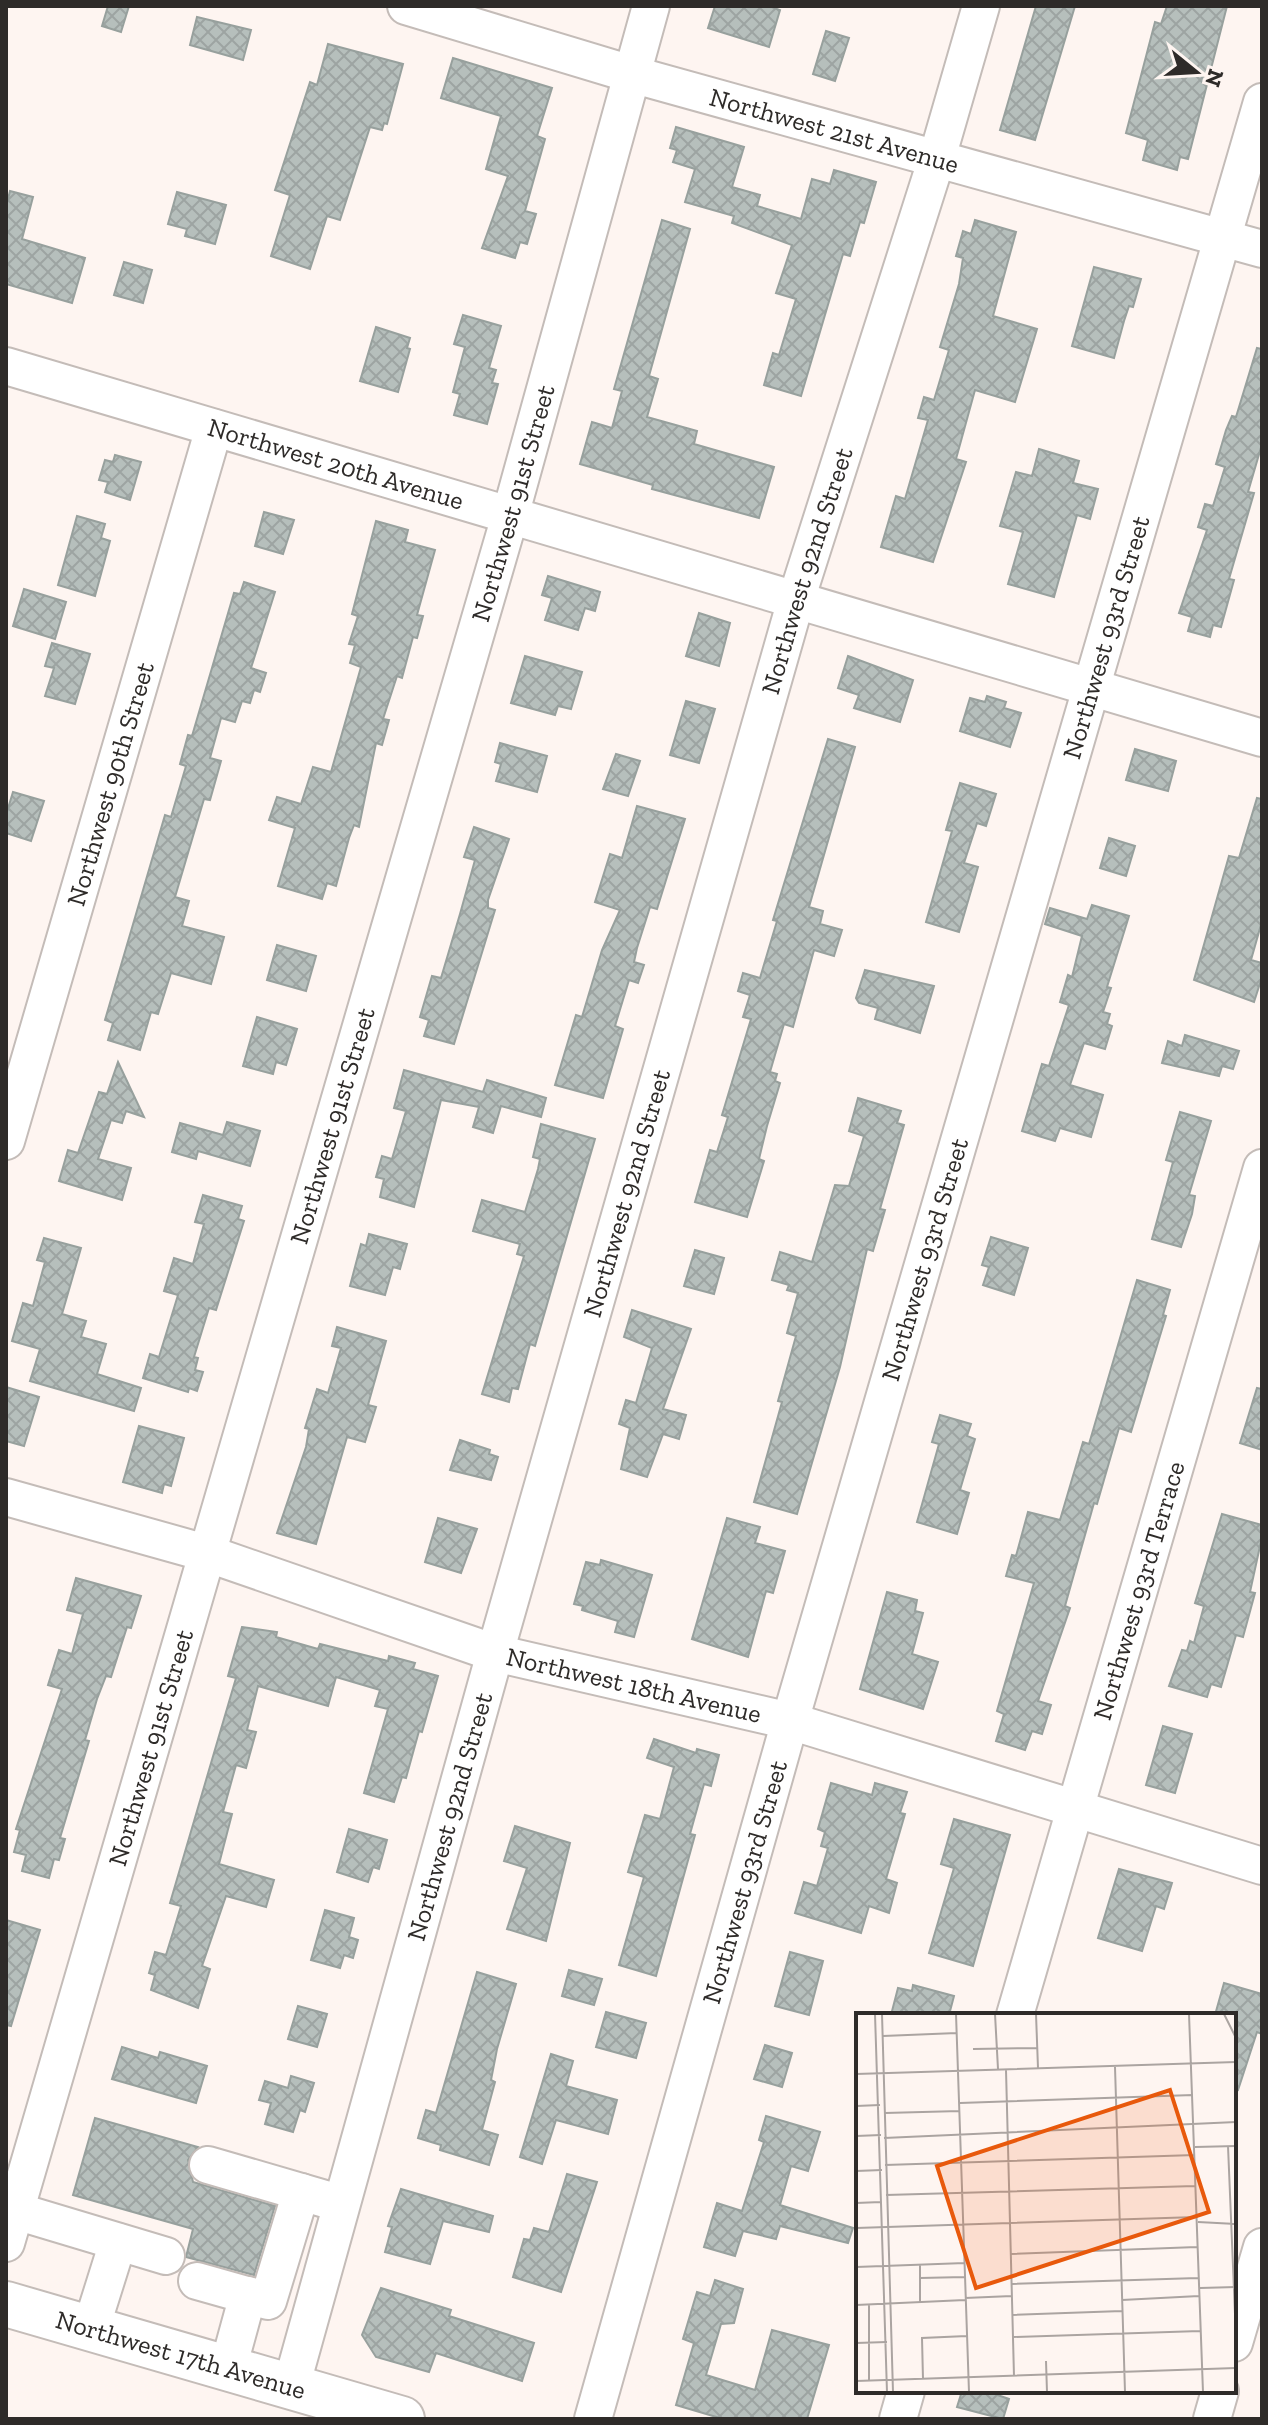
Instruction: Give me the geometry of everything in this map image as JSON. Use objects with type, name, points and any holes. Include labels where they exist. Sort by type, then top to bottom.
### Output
[{"type":"main road","name":"Northwest 17th Avenue","points":[[6,2304],[402,2419]]},
{"type":"street","name":"Northwest 21st Avenue","points":[[406,6],[631,74],[1262,249]]},
{"type":"street","name":"Northwest 91st Street","points":[[11,2227],[510,516],[651,6]]},
{"type":"street","name":"Northwest 92nd Street","points":[[291,2387],[495,1653],[796,600],[937,158],[981,6]]},
{"type":"street","name":"Northwest 93rd Street","points":[[593,2419],[790,1721],[1262,102]]},
{"type":"street","name":"Northwest 20th Avenue","points":[[6,366],[1262,738]]},
{"type":"street","name":"Northwest 90th Street","points":[[6,1141],[214,428]]},
{"type":"street","name":"Northwest 93rd Terrace","points":[[1016,2013],[1262,1168]]},
{"type":"street","name":"Northwest 18th Avenue","points":[[6,1497],[206,1553],[495,1653],[790,1721],[1262,1866]]},
{"type":"street","points":[[208,2165],[342,2204]]},
{"type":"street","points":[[197,2281],[268,2301],[301,2192]]},
{"type":"street","points":[[11,2227],[118,2242],[166,2256]]},
{"type":"street","points":[[91,2328],[118,2242]]},
{"type":"street","points":[[1236,2336],[1262,2247]]},
{"type":"street","points":[[228,2368],[248,2295]]},
{"type":"street","points":[[898,2419],[905,2393]]},
{"type":"street","points":[[1212,2419],[1219,2393]]},
{"type":"building","points":[[108,6],[129,6],[121,32],[102,26]]},
{"type":"building","points":[[715,6],[769,6],[780,10],[769,47],[708,28]]},
{"type":"building","points":[[1036,6],[1075,6],[1035,140],[1000,130]]},
{"type":"building","points":[[1167,6],[1227,6],[1188,159],[1180,157],[1177,170],[1143,160],[1148,140],[1126,133],[1155,22],[1161,24]]},
{"type":"building","points":[[197,17],[251,30],[243,60],[190,45]]},
{"type":"building","points":[[826,31],[849,38],[835,81],[813,74]]},
{"type":"building","points":[[328,44],[403,64],[387,124],[384,123],[382,130],[370,127],[340,220],[327,216],[310,269],[271,256],[290,195],[275,190],[310,82],[317,85]]},
{"type":"building","points":[[453,58],[552,88],[537,136],[545,139],[525,211],[536,214],[527,244],[520,242],[515,258],[482,248],[508,176],[486,169],[501,116],[441,98]]},
{"type":"building","points":[[676,127],[744,147],[732,187],[760,195],[757,206],[801,219],[812,179],[830,184],[834,170],[876,182],[850,256],[843,254],[801,396],[764,385],[773,353],[779,355],[796,299],[776,293],[792,245],[732,223],[734,216],[685,202],[695,169],[673,162],[677,150],[670,148]]},
{"type":"building","points":[[10,191],[33,197],[22,239],[85,258],[72,303],[6,284],[6,207]]},
{"type":"building","points":[[177,192],[226,205],[215,244],[185,236],[187,229],[168,224]]},
{"type":"building","points":[[662,220],[690,229],[649,376],[658,379],[647,417],[697,431],[694,444],[774,467],[759,518],[652,489],[653,485],[580,464],[592,422],[612,428],[622,391],[614,389]]},
{"type":"building","points":[[975,220],[1016,232],[993,316],[1037,329],[1015,402],[975,390],[956,459],[966,462],[933,562],[881,547],[896,496],[905,499],[928,420],[918,418],[924,397],[934,400],[949,350],[940,347],[959,284],[963,258],[956,256],[963,231],[971,234]]},
{"type":"building","points":[[124,262],[152,270],[143,303],[114,295]]},
{"type":"building","points":[[1094,267],[1141,279],[1133,307],[1129,306],[1114,358],[1072,346]]},
{"type":"building","points":[[463,315],[501,326],[489,368],[496,370],[492,383],[498,384],[487,424],[454,415],[460,394],[453,392],[465,347],[454,344]]},
{"type":"building","points":[[376,327],[410,338],[398,392],[360,381]]},
{"type":"building","points":[[1257,348],[1262,349],[1262,444],[1248,492],[1254,493],[1229,579],[1234,580],[1221,627],[1213,625],[1210,637],[1188,631],[1192,617],[1179,613],[1207,530],[1198,527],[1205,504],[1213,506],[1225,467],[1216,464],[1226,430],[1232,416],[1236,417]]},
{"type":"building","points":[[1039,449],[1079,461],[1073,483],[1098,489],[1090,519],[1077,515],[1054,597],[1008,584],[1023,532],[1000,526],[1016,472],[1032,476]]},
{"type":"building","points":[[115,455],[141,462],[130,500],[105,492],[108,482],[99,480],[105,460],[113,462]]},
{"type":"building","points":[[264,512],[294,520],[283,554],[255,546]]},
{"type":"building","points":[[77,516],[105,524],[101,538],[110,541],[95,596],[58,585]]},
{"type":"building","points":[[376,521],[408,530],[405,542],[435,550],[417,615],[423,616],[417,638],[413,637],[402,678],[397,676],[383,719],[389,720],[382,745],[376,743],[359,827],[354,825],[336,886],[327,883],[322,899],[278,886],[295,828],[269,820],[277,797],[301,804],[313,767],[331,772],[361,667],[350,663],[355,645],[349,644],[358,616],[352,614]]},
{"type":"building","points":[[548,576],[600,592],[595,611],[585,608],[578,630],[545,620],[552,598],[542,595]]},
{"type":"building","points":[[244,582],[275,592],[251,668],[266,673],[260,692],[254,690],[250,703],[242,701],[235,722],[221,718],[210,758],[221,761],[210,800],[204,799],[175,897],[189,901],[182,926],[224,937],[211,984],[171,973],[158,1014],[151,1012],[140,1050],[108,1040],[113,1023],[105,1020],[165,815],[171,817],[186,766],[180,764],[188,735],[192,736],[234,593],[240,594]]},
{"type":"building","points":[[24,589],[66,602],[55,639],[13,626]]},
{"type":"building","points":[[699,613],[730,623],[719,666],[686,656]]},
{"type":"building","points":[[52,643],[90,654],[75,704],[45,696],[54,668],[45,666]]},
{"type":"building","points":[[525,656],[582,672],[571,709],[558,706],[555,715],[511,703]]},
{"type":"building","points":[[848,656],[913,680],[900,722],[854,708],[859,695],[838,688]]},
{"type":"building","points":[[987,696],[1006,702],[1004,708],[1021,713],[1010,747],[960,731],[970,698],[985,702]]},
{"type":"building","points":[[686,701],[715,709],[699,763],[670,755]]},
{"type":"building","points":[[828,739],[855,747],[809,907],[823,911],[820,924],[842,930],[834,956],[814,950],[793,1027],[784,1024],[770,1072],[777,1074],[775,1081],[780,1083],[759,1159],[764,1161],[747,1217],[695,1202],[710,1150],[717,1152],[728,1117],[722,1115],[751,1019],[743,1017],[750,995],[738,991],[743,973],[760,978],[777,921],[773,920]]},
{"type":"building","points":[[500,743],[547,756],[537,792],[496,781],[501,764],[495,762]]},
{"type":"building","points":[[1135,749],[1176,761],[1168,791],[1126,780]]},
{"type":"building","points":[[616,754],[640,761],[628,796],[603,789]]},
{"type":"building","points":[[960,783],[996,794],[986,826],[977,823],[964,863],[978,867],[959,932],[926,922],[952,831],[946,830]]},
{"type":"building","points":[[13,792],[44,801],[31,841],[6,833],[6,815]]},
{"type":"building","points":[[1257,798],[1262,799],[1262,921],[1251,960],[1262,963],[1262,977],[1254,1002],[1194,980],[1229,856],[1239,858]]},
{"type":"building","points":[[637,806],[685,819],[657,909],[650,907],[637,948],[634,962],[644,965],[638,983],[629,980],[615,1026],[623,1029],[603,1098],[555,1085],[576,1015],[582,1017],[602,950],[620,910],[595,902],[610,854],[622,858]]},
{"type":"building","points":[[474,827],[509,839],[488,900],[488,908],[495,910],[454,1044],[424,1036],[429,1020],[420,1017],[432,976],[441,978],[460,914],[475,860],[464,857]]},
{"type":"building","points":[[1109,838],[1135,846],[1126,876],[1100,868]]},
{"type":"building","points":[[1092,905],[1129,916],[1107,987],[1111,988],[1103,1012],[1110,1014],[1107,1024],[1112,1026],[1105,1049],[1084,1043],[1070,1085],[1103,1095],[1091,1137],[1060,1128],[1055,1141],[1022,1131],[1042,1064],[1049,1066],[1069,1005],[1060,1002],[1068,975],[1072,977],[1082,936],[1045,924],[1050,908],[1087,919]]},
{"type":"building","points":[[277,945],[316,956],[306,991],[267,980]]},
{"type":"building","points":[[865,970],[934,986],[920,1033],[875,1019],[878,1008],[859,1003],[856,998]]},
{"type":"building","points":[[257,1017],[297,1029],[286,1065],[276,1062],[273,1074],[243,1066]]},
{"type":"building","points":[[1185,1035],[1239,1051],[1233,1069],[1222,1066],[1219,1076],[1162,1063],[1168,1041],[1182,1046]]},
{"type":"building","points":[[118,1062],[144,1117],[126,1111],[122,1123],[111,1120],[98,1159],[131,1168],[122,1200],[59,1181],[68,1150],[78,1153],[99,1092],[107,1094]]},
{"type":"building","points":[[404,1070],[483,1092],[487,1080],[546,1098],[541,1117],[501,1106],[493,1133],[473,1127],[479,1107],[441,1100],[414,1207],[380,1197],[384,1179],[376,1177],[382,1156],[392,1159],[406,1111],[394,1108]]},
{"type":"building","points":[[858,1098],[901,1111],[897,1123],[904,1125],[880,1209],[885,1210],[873,1251],[867,1249],[840,1367],[797,1514],[754,1502],[782,1402],[778,1401],[796,1336],[787,1333],[798,1293],[787,1290],[789,1285],[772,1280],[780,1252],[812,1262],[835,1185],[849,1186],[864,1136],[849,1131]]},
{"type":"building","points":[[1180,1112],[1211,1121],[1189,1195],[1195,1196],[1181,1247],[1152,1239],[1173,1162],[1166,1160]]},
{"type":"building","points":[[227,1122],[260,1131],[250,1166],[198,1151],[196,1159],[172,1152],[180,1123],[223,1135]]},
{"type":"building","points":[[541,1124],[595,1139],[535,1346],[530,1344],[518,1389],[512,1388],[509,1402],[482,1394],[524,1256],[517,1254],[520,1244],[473,1231],[482,1200],[525,1212],[540,1159],[533,1157]]},
{"type":"building","points":[[203,1195],[242,1206],[238,1219],[244,1221],[216,1310],[209,1308],[194,1357],[198,1358],[195,1370],[203,1372],[197,1391],[189,1388],[188,1392],[143,1378],[150,1354],[159,1357],[178,1295],[164,1291],[174,1258],[193,1264],[204,1224],[195,1222]]},
{"type":"building","points":[[369,1234],[407,1244],[400,1269],[393,1267],[385,1295],[350,1286],[361,1244],[366,1246]]},
{"type":"building","points":[[991,1237],[1028,1248],[1014,1295],[983,1285],[989,1267],[982,1265]]},
{"type":"building","points":[[44,1238],[81,1248],[62,1314],[86,1321],[81,1337],[106,1344],[97,1374],[141,1388],[134,1411],[30,1381],[40,1349],[12,1341],[23,1303],[33,1306],[45,1262],[37,1260]]},
{"type":"building","points":[[695,1250],[724,1258],[714,1294],[684,1286]]},
{"type":"building","points":[[1137,1280],[1170,1290],[1163,1315],[1166,1316],[1131,1432],[1119,1428],[1097,1504],[1094,1503],[1065,1606],[1070,1608],[1038,1701],[1051,1705],[1042,1734],[1032,1731],[1025,1750],[996,1741],[1004,1714],[997,1711],[1034,1583],[1006,1576],[1012,1555],[1016,1556],[1028,1512],[1060,1520],[1083,1442],[1089,1444]]},
{"type":"building","points":[[632,1310],[691,1329],[663,1409],[686,1415],[679,1439],[663,1434],[647,1477],[621,1469],[630,1428],[619,1424],[626,1400],[636,1403],[652,1348],[624,1337]]},
{"type":"building","points":[[337,1327],[386,1341],[368,1405],[376,1407],[365,1442],[347,1437],[316,1544],[277,1533],[306,1447],[309,1429],[305,1428],[317,1389],[328,1393],[341,1348],[332,1346]]},
{"type":"building","points":[[6,1387],[39,1397],[24,1446],[6,1441]]},
{"type":"building","points":[[1257,1388],[1262,1389],[1262,1450],[1240,1443]]},
{"type":"building","points":[[940,1415],[971,1424],[967,1436],[975,1439],[960,1490],[969,1493],[957,1534],[917,1522],[939,1444],[932,1442]]},
{"type":"building","points":[[139,1426],[184,1438],[171,1486],[164,1484],[162,1493],[123,1482]]},
{"type":"building","points":[[460,1440],[490,1450],[489,1454],[498,1457],[491,1480],[450,1470]]},
{"type":"building","points":[[1222,1514],[1262,1525],[1262,1537],[1250,1592],[1255,1593],[1243,1637],[1236,1635],[1221,1687],[1211,1684],[1207,1697],[1169,1686],[1182,1650],[1187,1651],[1190,1641],[1194,1643],[1204,1606],[1195,1603]]},
{"type":"building","points":[[438,1518],[477,1529],[461,1573],[425,1562]]},
{"type":"building","points":[[727,1518],[760,1527],[755,1543],[785,1551],[773,1593],[766,1591],[748,1657],[692,1639]]},
{"type":"building","points":[[601,1560],[652,1575],[634,1637],[615,1632],[618,1621],[582,1610],[583,1606],[574,1604],[586,1562],[600,1565]]},
{"type":"building","points":[[76,1578],[141,1596],[111,1677],[106,1676],[97,1699],[85,1740],[89,1741],[60,1838],[65,1839],[59,1860],[54,1859],[49,1878],[22,1871],[26,1855],[14,1852],[20,1830],[16,1829],[62,1689],[48,1685],[59,1650],[72,1654],[83,1614],[67,1610]]},
{"type":"building","points":[[887,1592],[917,1600],[915,1611],[923,1613],[912,1654],[938,1662],[923,1709],[860,1689]]},
{"type":"building","points":[[242,1627],[277,1632],[276,1637],[318,1649],[320,1644],[388,1661],[389,1656],[415,1663],[413,1669],[438,1676],[406,1778],[402,1777],[394,1802],[364,1793],[388,1709],[375,1706],[380,1690],[336,1677],[328,1706],[258,1686],[247,1730],[256,1732],[246,1768],[236,1765],[223,1812],[232,1814],[219,1864],[274,1880],[266,1907],[226,1896],[202,1966],[210,1969],[198,2008],[151,1990],[155,1975],[149,1973],[155,1952],[166,1955],[181,1906],[170,1903],[236,1678],[228,1676]]},
{"type":"building","points":[[1163,1726],[1192,1734],[1175,1793],[1146,1785]]},
{"type":"building","points":[[654,1739],[696,1753],[697,1749],[719,1755],[711,1786],[704,1784],[690,1834],[695,1835],[656,1976],[619,1965],[644,1877],[628,1872],[645,1815],[660,1819],[674,1767],[647,1758]]},
{"type":"building","points":[[831,1783],[872,1795],[875,1783],[907,1792],[900,1813],[905,1814],[886,1879],[897,1883],[889,1913],[869,1906],[861,1933],[795,1913],[804,1882],[817,1886],[828,1848],[821,1846],[825,1832],[818,1829]]},
{"type":"building","points":[[954,1819],[1010,1835],[973,1966],[929,1953],[954,1868],[941,1864]]},
{"type":"building","points":[[515,1826],[570,1843],[546,1941],[507,1929],[527,1868],[504,1861]]},
{"type":"building","points":[[349,1829],[387,1840],[379,1869],[373,1867],[368,1882],[337,1872]]},
{"type":"building","points":[[1119,1869],[1172,1883],[1164,1909],[1156,1906],[1142,1951],[1098,1938]]},
{"type":"building","points":[[325,1910],[354,1918],[349,1937],[358,1940],[353,1958],[344,1955],[340,1968],[311,1960]]},
{"type":"building","points":[[6,1920],[40,1930],[11,2026],[6,2025]]},
{"type":"building","points":[[790,1952],[823,1961],[809,2015],[775,2006]]},
{"type":"building","points":[[569,1970],[602,1979],[594,2005],[562,1996]]},
{"type":"building","points":[[477,1972],[516,1984],[497,2049],[491,2080],[495,2082],[482,2130],[498,2135],[489,2165],[440,2150],[441,2145],[418,2138],[426,2110],[436,2113]]},
{"type":"building","points":[[1224,1983],[1262,1994],[1262,2034],[1257,2032],[1238,2090],[1236,2013],[1216,2013]]},
{"type":"building","points":[[913,1985],[954,1996],[950,2013],[892,2013],[898,1988],[912,1991]]},
{"type":"building","points":[[298,2006],[327,2014],[317,2047],[288,2039]]},
{"type":"building","points":[[606,2012],[646,2023],[636,2058],[596,2047]]},
{"type":"building","points":[[765,2045],[792,2053],[782,2087],[754,2079]]},
{"type":"building","points":[[122,2047],[158,2058],[160,2052],[207,2066],[196,2103],[112,2079]]},
{"type":"building","points":[[551,2054],[573,2061],[566,2086],[617,2100],[608,2134],[556,2120],[542,2164],[520,2157]]},
{"type":"building","points":[[291,2076],[314,2083],[305,2112],[300,2110],[293,2132],[265,2124],[271,2103],[259,2100],[265,2081],[288,2088]]},
{"type":"building","points":[[766,2116],[820,2132],[808,2171],[791,2166],[780,2205],[853,2228],[848,2243],[780,2226],[776,2239],[743,2231],[735,2256],[704,2247],[717,2203],[742,2211],[764,2142],[759,2140]]},
{"type":"building","points":[[95,2118],[198,2147],[188,2160],[193,2182],[275,2206],[254,2275],[186,2257],[193,2229],[73,2195]]},
{"type":"building","points":[[567,2174],[597,2182],[561,2292],[513,2277],[524,2239],[530,2240],[534,2228],[549,2232]]},
{"type":"building","points":[[401,2189],[493,2216],[489,2232],[443,2221],[430,2264],[385,2252],[392,2227],[388,2226]]},
{"type":"building","points":[[715,2280],[743,2289],[734,2323],[721,2324],[706,2375],[755,2390],[772,2330],[829,2345],[807,2419],[723,2419],[676,2405],[694,2343],[683,2339],[697,2292],[710,2296]]},
{"type":"building","points":[[381,2288],[451,2310],[449,2316],[534,2343],[522,2381],[436,2353],[429,2372],[376,2357],[362,2335]]},
{"type":"building","points":[[961,2393],[992,2393],[1009,2399],[1003,2419],[957,2407]]}]
